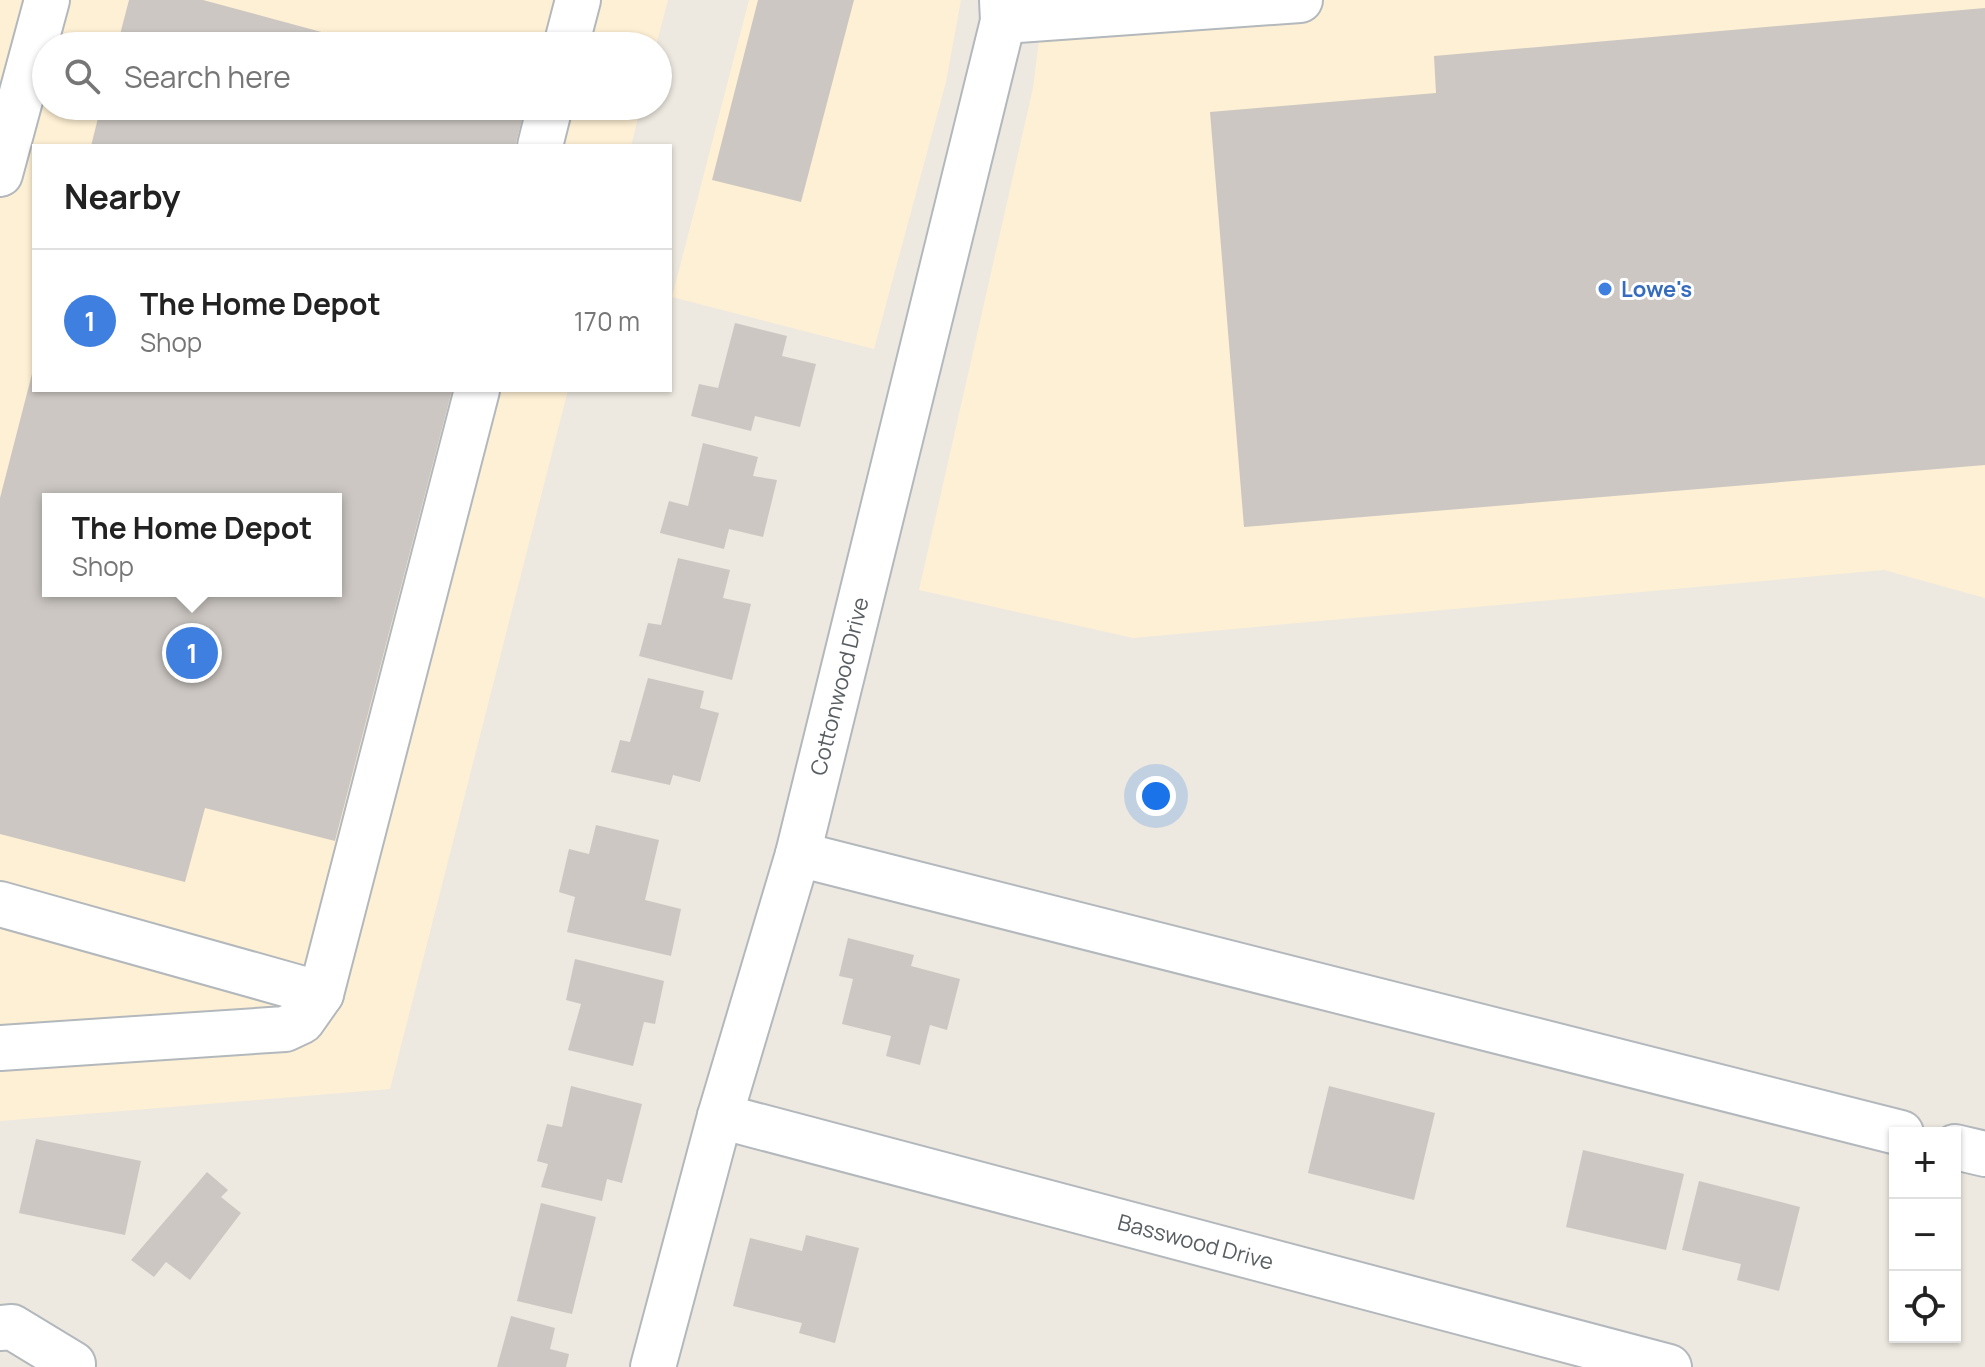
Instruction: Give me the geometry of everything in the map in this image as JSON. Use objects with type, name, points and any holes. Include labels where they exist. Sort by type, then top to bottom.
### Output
[{"type":"street","points":[[38,32],[47,0]]},
{"type":"street","points":[[570,32],[578,0]]},
{"type":"street","points":[[1002,11],[1300,0]]},
{"type":"street","name":"Cottonwood Drive","points":[[653,1367],[720,1116],[798,854],[1002,11]]},
{"type":"street","points":[[0,174],[32,56]]},
{"type":"street","points":[[540,144],[546,120]]},
{"type":"street","points":[[0,1048],[285,1029],[302,1021],[321,994],[476,392]]},
{"type":"street","points":[[798,854],[1889,1130]]},
{"type":"street","points":[[0,904],[321,994]]},
{"type":"street","name":"Basswood Drive","points":[[720,1116],[1669,1367]]},
{"type":"street","points":[[1961,1148],[1985,1154]]},
{"type":"street","points":[[0,1328],[12,1327],[73,1364],[72,1367]]},
{"type":"shaded area","points":[[0,0],[668,0],[660,32],[32,32],[32,120],[638,120],[632,144],[32,144],[32,392],[567,392],[390,1089],[0,1121]]},
{"type":"shaded area","points":[[749,0],[961,0],[946,82],[874,349],[672,297]]},
{"type":"shaded area","points":[[1044,0],[1985,0],[1985,598],[1884,570],[1133,638],[919,590],[1033,88]]},
{"type":"building","points":[[129,0],[203,0],[321,32],[121,32]]},
{"type":"building","points":[[758,0],[854,0],[801,202],[712,180]]},
{"type":"building","name":"Lowe's","points":[[1985,8],[1985,465],[1244,527],[1210,112],[1436,93],[1434,56]]},
{"type":"building","points":[[98,120],[522,120],[516,144],[92,144]]},
{"type":"building","points":[[735,323],[787,336],[782,356],[816,364],[800,427],[755,416],[751,431],[691,416],[699,384],[718,388]]},
{"type":"building","points":[[32,374],[32,392],[451,392],[335,841],[205,808],[185,882],[0,834],[0,498]]},
{"type":"building","points":[[703,443],[758,457],[753,476],[777,480],[763,537],[729,529],[724,549],[660,533],[669,501],[688,506]]},
{"type":"building","points":[[678,558],[730,570],[723,598],[751,604],[732,680],[639,656],[648,623],[661,625]]},
{"type":"building","points":[[648,678],[704,691],[700,708],[719,713],[700,782],[673,775],[670,785],[611,772],[620,740],[630,742]]},
{"type":"building","points":[[596,825],[659,840],[645,900],[681,909],[671,956],[567,932],[575,897],[559,892],[569,849],[589,854]]},
{"type":"building","points":[[848,938],[914,955],[911,966],[960,979],[947,1030],[930,1025],[920,1065],[886,1056],[891,1036],[842,1024],[853,979],[839,976]]},
{"type":"building","points":[[575,959],[664,981],[655,1024],[644,1022],[633,1066],[568,1050],[581,1004],[566,1000]]},
{"type":"building","points":[[571,1086],[642,1104],[622,1183],[607,1179],[602,1201],[541,1187],[548,1164],[537,1161],[547,1124],[562,1127]]},
{"type":"building","points":[[1329,1086],[1435,1113],[1414,1200],[1308,1173]]},
{"type":"building","points":[[36,1139],[141,1161],[125,1235],[19,1213]]},
{"type":"building","points":[[1583,1150],[1684,1174],[1666,1250],[1566,1227]]},
{"type":"building","points":[[207,1172],[228,1190],[221,1197],[241,1213],[190,1280],[166,1262],[154,1277],[131,1260]]},
{"type":"building","points":[[1699,1181],[1800,1207],[1779,1291],[1737,1280],[1741,1264],[1682,1250]]},
{"type":"building","points":[[541,1203],[596,1217],[572,1314],[517,1301]]},
{"type":"building","points":[[806,1235],[859,1248],[835,1343],[799,1333],[802,1323],[733,1306],[750,1238],[802,1251]]},
{"type":"building","points":[[511,1316],[555,1328],[550,1349],[569,1354],[566,1367],[497,1367]]},
{"type":"place","name":"Lowe's","points":[[1605,289]]},
{"type":"place","name":"The Home Depot","points":[[192,653]]}]
